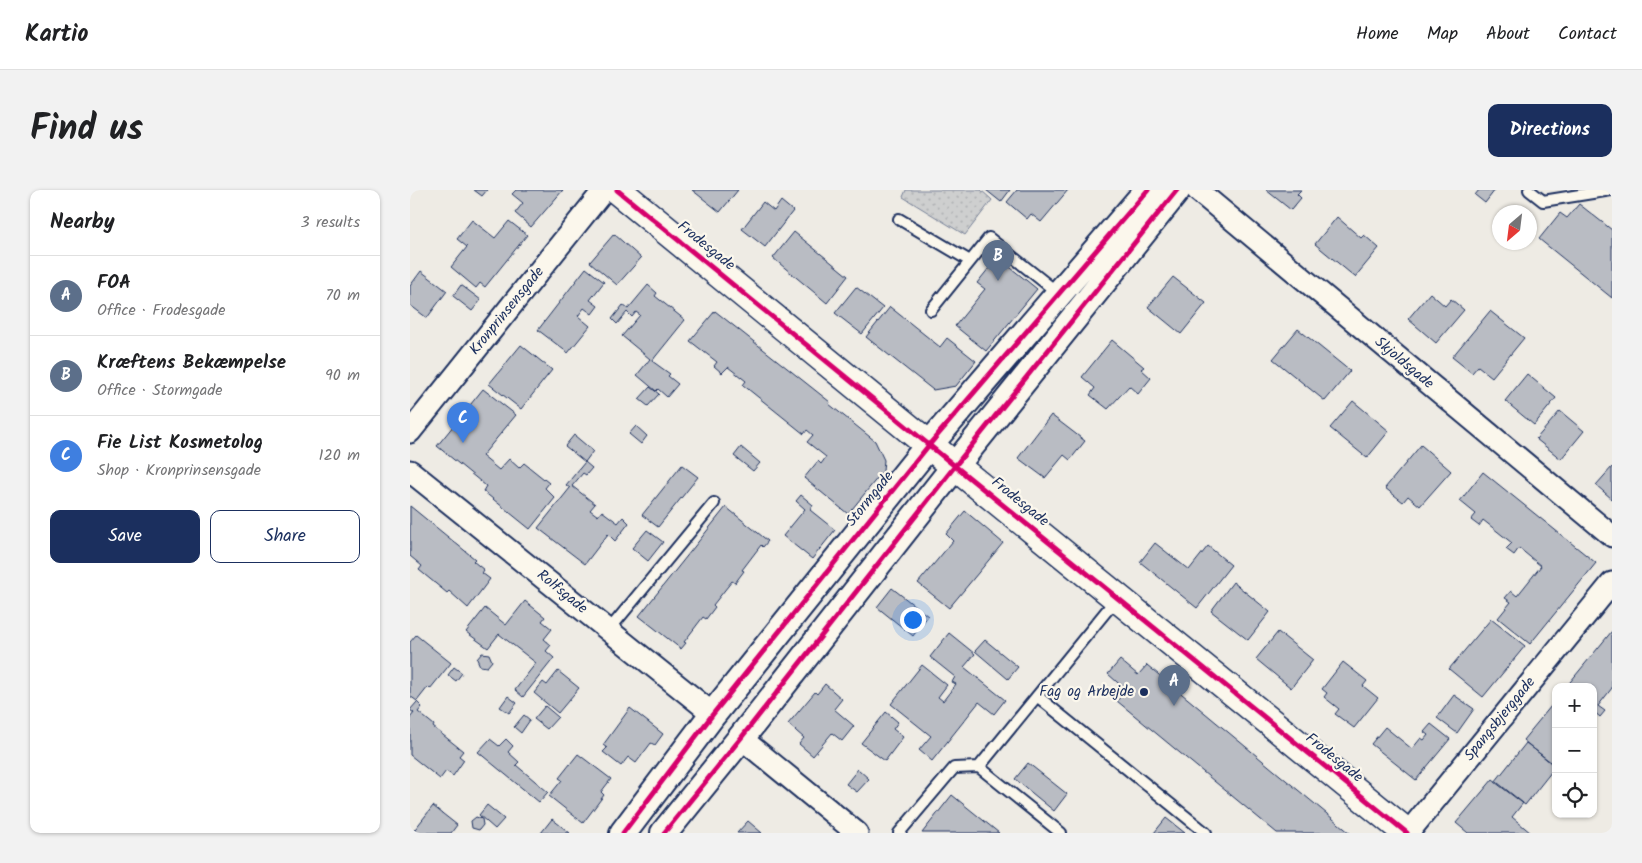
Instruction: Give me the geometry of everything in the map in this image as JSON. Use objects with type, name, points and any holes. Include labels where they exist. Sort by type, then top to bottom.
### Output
[{"type":"main road","name":"Frodesgade","points":[[617,190],[1408,833]]},
{"type":"street","name":"Kronprinsensgade","points":[[410,432],[604,190]]},
{"type":"street","name":"Stormgade","points":[[623,833],[713,714],[929,445],[1148,190]]},
{"type":"street","points":[[664,833],[955,466],[1178,190]]},
{"type":"street","name":"Skjoldsgade","points":[[1197,190],[1612,536]]},
{"type":"street","name":"Rolfsgade","points":[[410,471],[713,714]]},
{"type":"street","name":"Spangsbjerggade","points":[[1408,833],[1612,583]]},
{"type":"street","points":[[741,738],[857,833]]},
{"type":"lane","points":[[1529,190],[1543,201],[1611,190]]},
{"type":"lane","points":[[899,219],[970,261]]},
{"type":"lane","points":[[931,310],[989,238],[1058,294]]},
{"type":"lane","points":[[609,630],[714,503]]},
{"type":"lane","points":[[979,767],[1117,598]]},
{"type":"lane","points":[[1037,696],[1206,833]]},
{"type":"lane","points":[[899,833],[954,768],[979,767],[1061,833]]},
{"type":"shaded area","points":[[906,190],[981,190],[992,200],[965,235],[903,197]]},
{"type":"building","points":[[474,190],[487,190],[482,196]]},
{"type":"building","points":[[516,190],[563,190],[531,227],[515,213],[523,203],[512,194]]},
{"type":"building","points":[[692,190],[738,190],[720,212]]},
{"type":"building","points":[[986,190],[1010,190],[1001,202]]},
{"type":"building","points":[[1017,190],[1068,190],[1041,222],[1031,214],[1027,219],[1007,202]]},
{"type":"building","points":[[1266,190],[1301,190],[1297,194],[1301,198],[1291,210]]},
{"type":"building","points":[[1479,190],[1495,190],[1485,203],[1475,195]]},
{"type":"building","points":[[781,201],[793,211],[765,247],[742,229],[763,202],[774,211]]},
{"type":"building","points":[[1579,204],[1612,230],[1612,298],[1539,239],[1560,213],[1567,218]]},
{"type":"building","points":[[1337,217],[1361,238],[1364,235],[1379,248],[1355,277],[1315,244]]},
{"type":"building","points":[[472,220],[495,238],[509,221],[527,235],[485,287],[480,283],[476,288],[451,267],[467,247],[457,239]]},
{"type":"building","points":[[794,232],[848,276],[827,303],[773,258]]},
{"type":"building","points":[[614,234],[641,258],[617,285],[590,262]]},
{"type":"building","points":[[993,263],[1002,269],[1006,264],[1037,289],[986,351],[955,326],[985,289],[977,283]]},
{"type":"building","points":[[586,268],[604,282],[590,300],[598,306],[592,314],[584,308],[578,316],[590,326],[568,353],[538,330]]},
{"type":"building","points":[[421,271],[447,291],[427,318],[410,305],[410,286]]},
{"type":"building","points":[[1173,277],[1206,303],[1181,334],[1148,307]]},
{"type":"building","points":[[461,285],[481,300],[472,311],[453,296]]},
{"type":"building","points":[[648,285],[657,293],[655,296],[685,320],[652,361],[670,374],[668,376],[678,384],[667,397],[658,389],[656,391],[637,375],[650,359],[622,336],[640,315],[636,312],[632,317],[627,312],[617,324],[612,319],[623,305],[628,309]]},
{"type":"building","points":[[856,287],[883,308],[862,334],[835,313]]},
{"type":"building","points":[[1430,293],[1445,306],[1451,299],[1464,310],[1436,343],[1408,319]]},
{"type":"building","points":[[890,307],[940,347],[947,338],[976,361],[956,386],[933,390],[866,337]]},
{"type":"building","points":[[715,311],[830,402],[829,404],[875,441],[884,460],[883,471],[848,514],[804,478],[818,461],[821,464],[826,457],[807,442],[813,435],[807,430],[804,434],[743,385],[746,381],[728,367],[722,373],[714,366],[717,362],[690,341]]},
{"type":"building","points":[[1490,311],[1524,338],[1492,377],[1478,366],[1472,373],[1452,357]]},
{"type":"building","points":[[1298,329],[1350,371],[1325,401],[1273,359]]},
{"type":"building","points":[[1112,340],[1144,367],[1141,369],[1151,378],[1138,394],[1129,386],[1108,409],[1090,395],[1095,388],[1082,377]]},
{"type":"building","points":[[521,345],[552,370],[521,409],[489,384]]},
{"type":"building","points":[[1527,374],[1556,398],[1534,425],[1505,401]]},
{"type":"building","points":[[650,387],[659,394],[648,406],[639,399]]},
{"type":"building","points":[[483,389],[516,415],[482,456],[499,470],[509,459],[519,468],[524,463],[549,483],[545,488],[555,498],[530,529],[483,491],[486,486],[437,446]]},
{"type":"building","points":[[1353,401],[1389,431],[1367,458],[1330,428]]},
{"type":"building","points":[[1560,411],[1584,431],[1561,459],[1536,439]]},
{"type":"building","points":[[1051,415],[1085,441],[1070,460],[1064,455],[1045,478],[1018,458]]},
{"type":"building","points":[[636,426],[647,436],[641,444],[629,434]]},
{"type":"building","points":[[574,435],[593,451],[585,462],[565,446]]},
{"type":"building","points":[[1421,445],[1451,471],[1420,506],[1408,496],[1403,502],[1385,488]]},
{"type":"building","points":[[741,447],[760,463],[753,471],[734,456]]},
{"type":"building","points":[[585,462],[592,468],[586,475],[583,473],[572,486],[595,504],[590,510],[598,516],[602,511],[618,523],[623,517],[629,523],[615,541],[608,534],[585,564],[538,528],[570,488],[566,485]]},
{"type":"building","points":[[682,465],[698,477],[658,527],[642,515]]},
{"type":"building","points":[[1612,467],[1612,499],[1596,485]]},
{"type":"building","points":[[1483,472],[1596,563],[1530,644],[1498,618],[1511,602],[1505,598],[1511,591],[1517,596],[1541,566],[1519,548],[1514,555],[1506,549],[1512,543],[1483,520],[1479,526],[1471,520],[1476,514],[1460,501]]},
{"type":"building","points":[[801,495],[813,505],[810,510],[835,530],[812,559],[783,536],[805,509],[796,501]]},
{"type":"building","points":[[410,506],[475,559],[473,561],[484,570],[482,573],[490,579],[468,608],[449,591],[447,593],[419,570],[422,566],[410,556]]},
{"type":"building","points":[[726,507],[768,541],[763,547],[761,545],[742,570],[744,571],[735,583],[732,581],[713,605],[715,607],[706,619],[703,617],[681,649],[639,616]]},
{"type":"building","points":[[965,511],[1003,543],[949,608],[918,583],[953,541],[946,534]]},
{"type":"building","points":[[647,530],[663,542],[648,561],[632,548]]},
{"type":"building","points":[[1155,543],[1189,570],[1208,546],[1231,565],[1197,608],[1140,562]]},
{"type":"building","points":[[1233,582],[1270,612],[1248,640],[1211,611]]},
{"type":"building","points":[[892,588],[928,616],[913,636],[877,607]]},
{"type":"building","points":[[525,601],[545,617],[542,621],[552,629],[544,639],[551,645],[546,651],[554,658],[523,697],[515,690],[536,663],[499,634],[488,648],[466,632],[485,608],[506,625]]},
{"type":"building","points":[[1491,619],[1525,646],[1483,697],[1449,669]]},
{"type":"building","points":[[1612,631],[1612,688],[1598,706],[1605,711],[1600,717],[1597,714],[1597,683],[1569,683]]},
{"type":"building","points":[[1278,632],[1313,660],[1291,688],[1256,659]]},
{"type":"building","points":[[949,633],[975,654],[964,667],[1005,700],[994,714],[979,702],[932,761],[919,750],[931,736],[891,704],[922,665],[947,685],[938,697],[943,701],[956,684],[952,682],[955,677],[930,657]]},
{"type":"building","points":[[416,635],[451,663],[430,689],[428,687],[417,701],[410,696],[410,642]]},
{"type":"building","points":[[985,640],[1018,667],[1008,679],[975,651]]},
{"type":"building","points":[[482,653],[489,654],[492,661],[487,667],[480,666],[477,659]]},
{"type":"building","points":[[1120,660],[1138,675],[1147,665],[1350,833],[1277,833],[1117,701],[1126,690],[1108,674]]},
{"type":"building","points":[[1343,662],[1367,681],[1363,686],[1378,698],[1354,728],[1335,714],[1339,709],[1324,697],[1327,693],[1322,689]]},
{"type":"building","points":[[454,667],[462,673],[456,681],[448,675]]},
{"type":"building","points":[[558,671],[579,688],[558,713],[534,693],[543,682],[547,685]]},
{"type":"building","points":[[825,684],[842,699],[834,709],[854,726],[842,741],[832,733],[813,756],[799,744],[804,738],[788,724],[815,692],[817,694]]},
{"type":"building","points":[[1454,695],[1474,709],[1457,733],[1437,718]]},
{"type":"building","points":[[508,696],[517,703],[509,713],[500,707]]},
{"type":"building","points":[[417,702],[422,707],[418,712],[434,725],[433,727],[463,751],[459,756],[464,760],[453,776],[446,771],[440,779],[410,755],[410,718],[414,713],[410,710]]},
{"type":"building","points":[[1552,705],[1552,762],[1551,763],[1523,740]]},
{"type":"building","points":[[545,706],[558,717],[547,729],[534,719]]},
{"type":"building","points":[[630,708],[663,734],[655,745],[651,743],[636,763],[628,757],[621,766],[603,752],[607,748],[603,745]]},
{"type":"building","points":[[886,712],[898,722],[893,729],[903,737],[885,761],[861,743]]},
{"type":"building","points":[[524,715],[530,720],[521,733],[514,727]]},
{"type":"building","points":[[1431,724],[1450,739],[1416,780],[1371,744],[1385,727],[1412,749],[1421,738],[1424,740],[1428,735],[1424,732]]},
{"type":"building","points":[[490,739],[499,746],[506,739],[513,746],[508,752],[519,762],[516,765],[548,792],[539,802],[478,752]]},
{"type":"building","points":[[1526,743],[1552,763],[1552,771],[1525,805],[1495,782]]},
{"type":"building","points":[[578,754],[611,779],[601,792],[604,795],[583,823],[549,796],[562,780],[559,778]]},
{"type":"building","points":[[1028,763],[1067,794],[1054,811],[1015,779]]},
{"type":"building","points":[[858,769],[869,779],[857,792],[846,784]]},
{"type":"building","points":[[1493,779],[1523,803],[1512,817],[1531,833],[1468,833],[1456,823]]},
{"type":"building","points":[[952,795],[999,833],[922,833]]},
{"type":"building","points":[[487,805],[504,819],[495,829],[479,815]]},
{"type":"building","points":[[433,806],[457,825],[451,833],[412,833]]},
{"type":"building","points":[[476,817],[482,819],[483,825],[479,830],[472,828],[471,821]]},
{"type":"building","points":[[1166,818],[1185,833],[1154,833]]},
{"type":"building","points":[[552,819],[570,833],[541,833]]},
{"type":"building","points":[[748,821],[762,833],[737,833]]},
{"type":"cycle path","points":[[617,190],[1407,833]]},
{"type":"cycle path","points":[[623,833],[713,714],[929,445],[1148,190]]},
{"type":"cycle path","points":[[664,833],[1177,190]]},
{"type":"place","name":"Kræftens Bekæmpelse","points":[[998,281]]},
{"type":"place","name":"Fie List Kosmetolog","points":[[463,443]]},
{"type":"place","name":"Fag og Arbejde","points":[[1144,692]]},
{"type":"place","name":"FOA","points":[[1174,706]]}]
